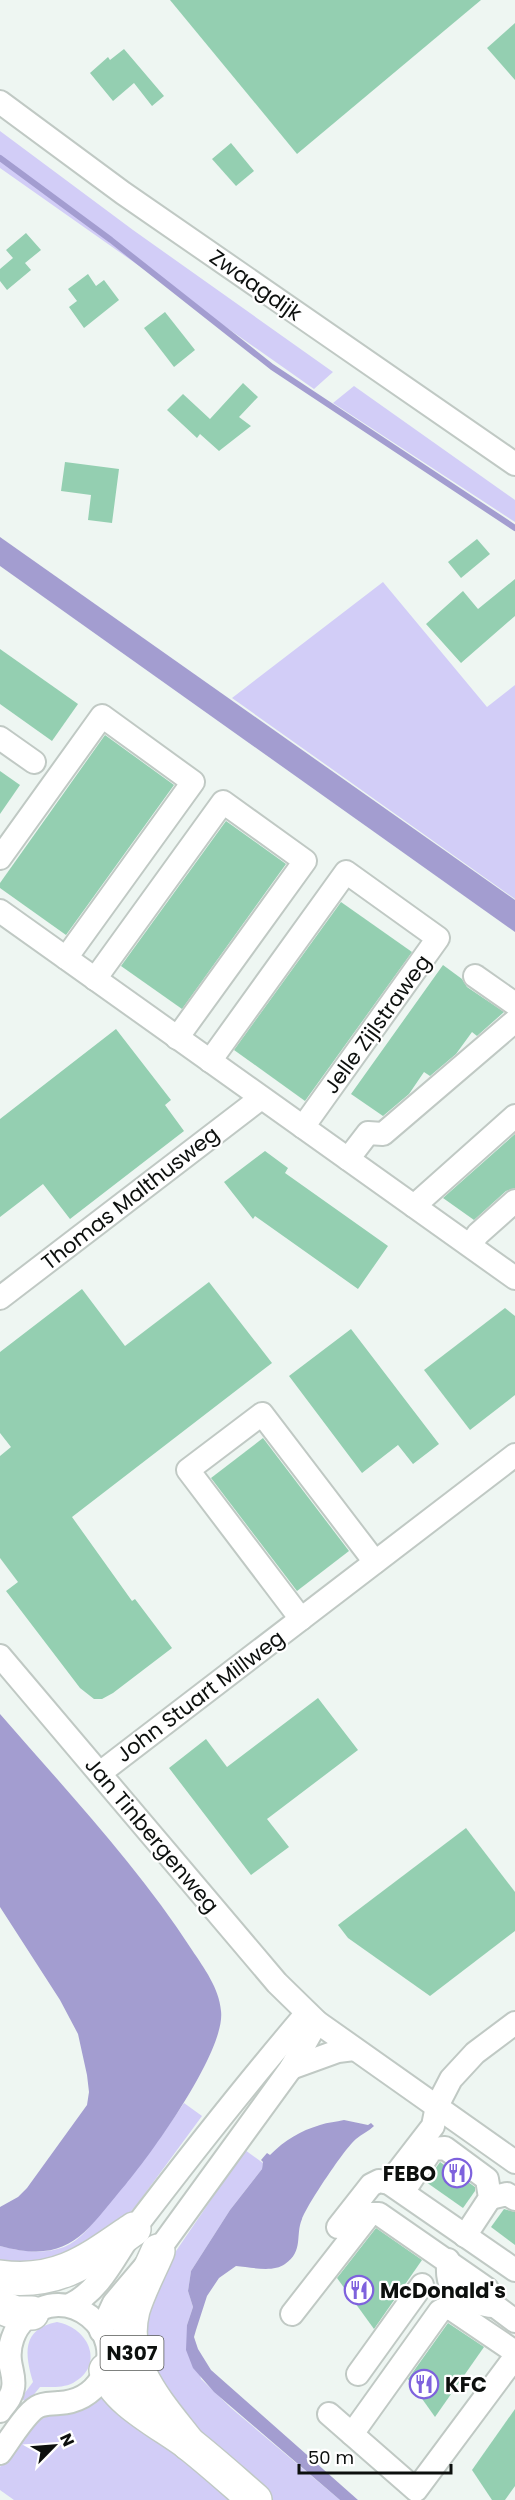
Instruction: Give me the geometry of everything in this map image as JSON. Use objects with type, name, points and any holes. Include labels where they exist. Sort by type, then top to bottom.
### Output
[{"type":"highway","points":[[0,2277],[33,2278],[61,2273],[88,2261],[134,2229]]},
{"type":"highway","name":"N307","points":[[158,2251],[133,2311],[130,2341],[133,2357],[144,2383],[189,2444]]},
{"type":"highway","points":[[0,2307],[16,2313],[32,2313]]},
{"type":"highway","name":"N307","points":[[106,2370],[110,2381],[122,2395],[189,2444],[255,2500]]},
{"type":"street","name":"Zwaagdijk","points":[[0,102],[123,193],[515,464]]},
{"type":"street","points":[[0,858],[102,716],[193,782],[66,958]]},
{"type":"street","points":[[0,738],[34,762]]},
{"type":"street","points":[[95,979],[223,802],[232,808],[305,861],[177,1038]]},
{"type":"street","name":"Jelle Zijlstraweg","points":[[210,1061],[346,872],[438,938],[303,1127]]},
{"type":"street","points":[[0,911],[515,1278]]},
{"type":"street","points":[[476,976],[515,1004]]},
{"type":"street","points":[[348,1159],[368,1133],[383,1134],[515,1021]]},
{"type":"street","name":"Thomas Malthusweg","points":[[0,1298],[261,1098]]},
{"type":"street","points":[[414,1206],[515,1116]]},
{"type":"street","points":[[470,1245],[478,1234],[515,1201]]},
{"type":"street","name":"John Stuart Millweg","points":[[301,1619],[188,1470],[262,1414],[375,1562]]},
{"type":"street","name":"John Stuart Millweg","points":[[100,1773],[515,1455]]},
{"type":"street","name":"Jan Tinbergenweg","points":[[0,1656],[277,1983],[312,2018],[515,2162]]},
{"type":"street","points":[[101,2331],[114,2303],[158,2251],[291,2068],[312,2018]]},
{"type":"street","points":[[0,2411],[14,2389],[10,2354],[13,2336],[24,2320],[32,2313],[51,2306],[70,2305],[84,2298],[94,2288],[134,2229],[244,2085],[312,2018]]},
{"type":"street","points":[[396,2187],[433,2126],[437,2106],[451,2079],[475,2053],[515,2023]]},
{"type":"street","points":[[291,2068],[338,2051],[354,2049]]},
{"type":"street","points":[[396,2187],[432,2149],[438,2147],[446,2148],[487,2179],[490,2198]]},
{"type":"street","points":[[338,2227],[371,2185],[379,2181],[396,2187],[515,2270]]},
{"type":"street","points":[[465,2235],[490,2198],[507,2194],[515,2199]]},
{"type":"street","points":[[292,2314],[370,2214],[379,2214],[487,2289],[495,2306],[515,2321]]},
{"type":"street","points":[[358,2374],[422,2284]]},
{"type":"street","points":[[0,2454],[33,2410],[44,2404],[61,2403],[81,2397],[97,2385],[106,2370],[107,2346],[101,2331],[88,2313],[70,2305]]},
{"type":"street","points":[[352,2434],[440,2312],[446,2308],[453,2310],[515,2352]]},
{"type":"street","points":[[329,2414],[421,2495],[511,2372]]},
{"type":"shaded area","points":[[0,131],[133,230],[333,372],[314,389],[0,168]]},
{"type":"shaded area","points":[[354,386],[515,500],[515,522],[333,403]]},
{"type":"shaded area","points":[[0,537],[515,900],[515,932],[0,566]]},
{"type":"shaded area","points":[[383,582],[487,707],[515,685],[515,899],[232,698]]},
{"type":"shaded area","points":[[0,1714],[148,1888],[206,1971],[217,1994],[221,2011],[219,2028],[212,2050],[200,2075],[153,2149],[87,2230],[60,2247],[44,2251],[24,2251],[0,2246],[0,2207],[18,2197],[27,2188],[87,2105],[89,2092],[78,2034],[60,2000],[0,1907]]},
{"type":"shaded area","points":[[184,2103],[202,2116],[135,2207],[107,2237],[75,2259],[0,2268],[0,2246],[40,2252],[64,2247],[81,2236],[135,2171]]},
{"type":"shaded area","points":[[344,2120],[368,2125],[371,2123],[374,2126],[351,2144],[318,2190],[302,2219],[295,2254],[280,2267],[261,2269],[236,2266],[219,2278],[207,2296],[194,2337],[198,2349],[211,2370],[358,2500],[340,2500],[214,2392],[193,2368],[186,2350],[187,2325],[193,2307],[188,2291],[191,2271],[230,2210],[262,2169],[261,2160],[267,2153],[270,2155],[299,2133],[323,2124]]},
{"type":"shaded area","points":[[245,2150],[263,2163],[262,2169],[230,2210],[191,2271],[188,2291],[193,2307],[187,2325],[201,2379],[231,2408],[340,2500],[272,2500],[184,2422],[139,2346],[159,2276]]},
{"type":"shaded area","points":[[57,2322],[78,2332],[85,2339],[91,2358],[89,2367],[83,2376],[69,2385],[40,2387],[27,2403],[21,2398],[33,2382],[28,2362],[28,2344],[37,2330]]},
{"type":"shaded area","points":[[107,2392],[240,2500],[14,2500],[0,2490],[0,2467],[29,2425],[48,2416],[70,2414],[87,2407]]},
{"type":"building","points":[[170,0],[481,0],[297,154]]},
{"type":"building","points":[[515,23],[515,80],[487,48]]},
{"type":"building","points":[[124,49],[164,96],[152,106],[134,83],[113,101],[90,73],[108,57],[110,60]]},
{"type":"building","points":[[231,143],[254,171],[236,186],[212,159]]},
{"type":"building","points":[[26,233],[41,250],[25,263],[31,270],[7,290],[0,281],[0,269],[13,258],[6,250]]},
{"type":"building","points":[[88,274],[96,286],[104,280],[119,300],[84,328],[69,307],[77,301],[68,289]]},
{"type":"building","points":[[165,312],[195,350],[174,367],[144,328]]},
{"type":"building","points":[[243,383],[258,397],[239,417],[251,426],[219,451],[200,434],[197,438],[167,410],[183,394],[210,419]]},
{"type":"building","points":[[65,462],[119,469],[112,523],[88,520],[91,495],[61,491]]},
{"type":"building","points":[[477,539],[490,554],[461,578],[448,562]]},
{"type":"building","points":[[515,579],[515,616],[461,663],[426,624],[463,591],[478,609]]},
{"type":"building","points":[[0,649],[78,704],[52,741],[0,704]]},
{"type":"building","points":[[105,735],[174,785],[66,935],[0,888],[0,883]]},
{"type":"building","points":[[0,771],[20,785],[0,814]]},
{"type":"building","points":[[226,821],[286,864],[182,1009],[121,966]]},
{"type":"building","points":[[341,902],[412,952],[305,1101],[234,1050]]},
{"type":"building","points":[[443,965],[462,979],[467,987],[504,1012],[477,1036],[472,1032],[456,1054],[430,1076],[424,1072],[409,1094],[383,1116],[351,1094]]},
{"type":"building","points":[[116,1029],[171,1100],[165,1105],[184,1131],[70,1219],[43,1184],[0,1217],[0,1119]]},
{"type":"building","points":[[515,1134],[515,1188],[506,1191],[474,1220],[443,1198]]},
{"type":"building","points":[[265,1151],[288,1168],[285,1173],[388,1246],[358,1289],[255,1216],[253,1219],[224,1182]]},
{"type":"building","points":[[209,1282],[272,1363],[72,1517],[132,1601],[135,1599],[172,1648],[113,1693],[102,1699],[94,1699],[80,1688],[6,1591],[18,1582],[0,1558],[0,1456],[11,1447],[0,1433],[0,1352],[82,1289],[125,1346]]},
{"type":"building","points":[[505,1308],[515,1316],[515,1395],[470,1430],[424,1370]]},
{"type":"building","points":[[351,1329],[439,1444],[413,1464],[398,1445],[362,1473],[289,1376]]},
{"type":"building","points":[[263,1438],[349,1551],[297,1591],[211,1478]]},
{"type":"building","points":[[318,1698],[358,1750],[267,1819],[289,1847],[251,1875],[169,1768],[206,1739],[227,1767]]},
{"type":"building","points":[[466,1828],[515,1892],[515,1931],[430,1996],[348,1938],[338,1925]]},
{"type":"building","points":[[440,2162],[475,2187],[475,2191],[463,2208],[426,2182]]},
{"type":"building","points":[[504,2209],[515,2212],[515,2245],[491,2227]]},
{"type":"building","points":[[376,2228],[422,2260],[374,2329],[337,2278]]},
{"type":"building","points":[[448,2323],[484,2347],[435,2417],[408,2379]]},
{"type":"building","points":[[515,2409],[515,2486],[505,2500],[492,2500],[472,2470]]},
{"type":"waterway","points":[[0,158],[111,240],[272,367],[515,528]]},
{"type":"place","name":"FEBO","points":[[457,2173]]},
{"type":"place","name":"McDonald's","points":[[359,2290]]},
{"type":"place","name":"KFC","points":[[424,2384]]}]
